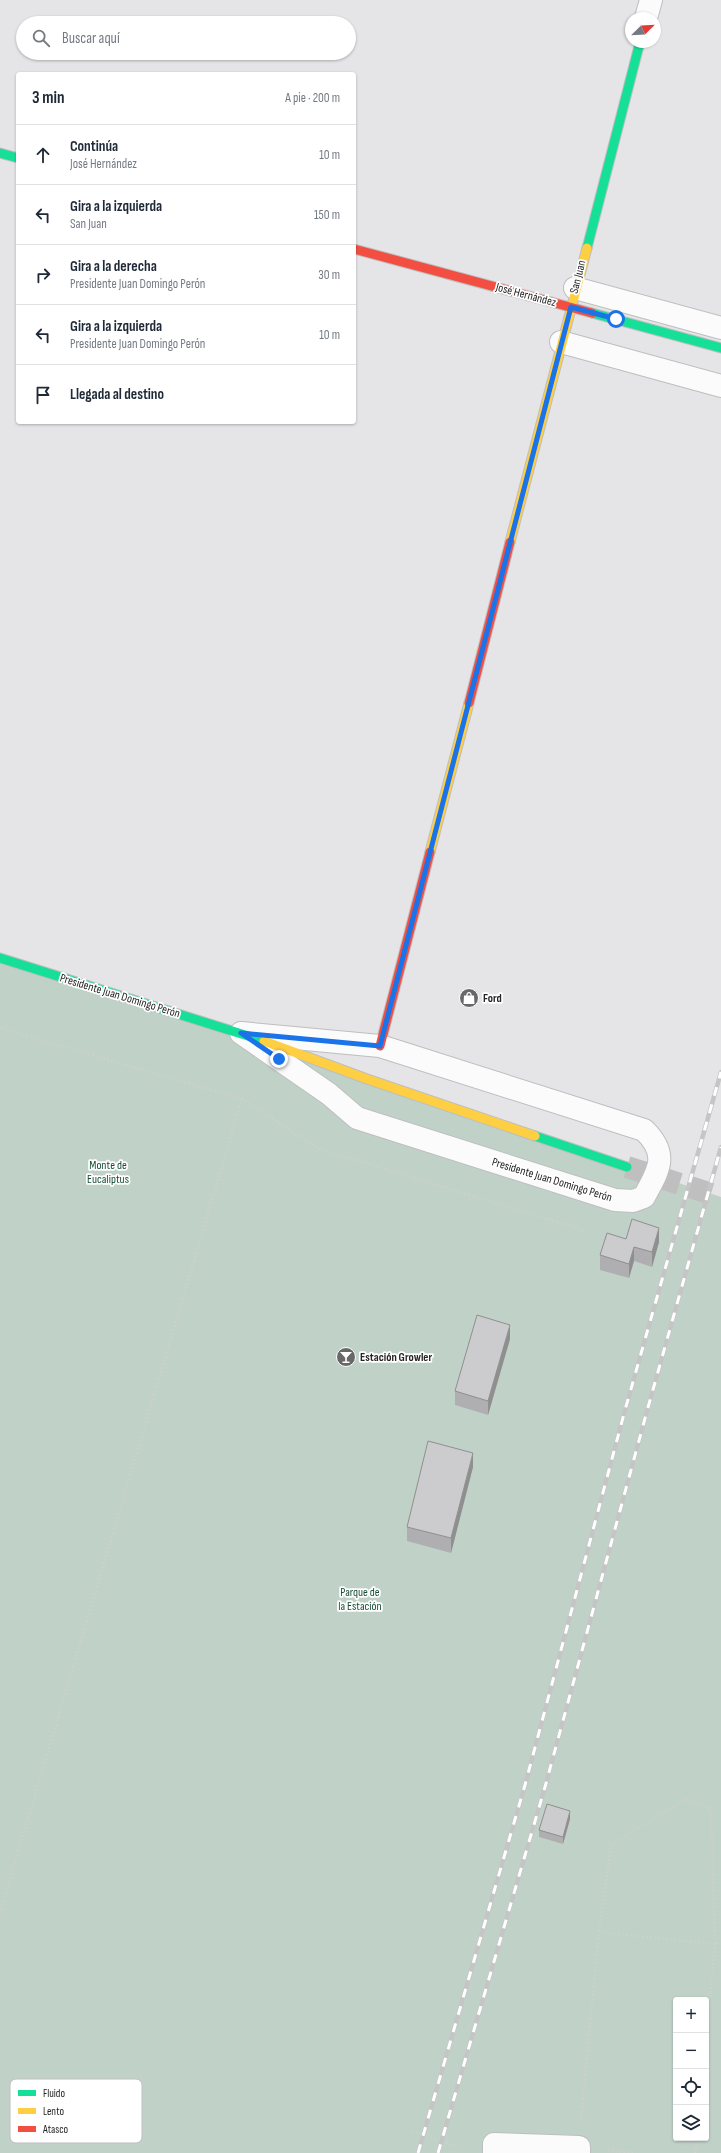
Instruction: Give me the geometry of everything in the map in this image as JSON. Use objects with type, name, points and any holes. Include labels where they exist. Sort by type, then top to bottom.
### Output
[{"type":"main road","name":"San Juan","points":[[380,1046],[561,342],[638,48]]},
{"type":"main road","points":[[0,153],[16,157]]},
{"type":"main road","name":"José Hernández","points":[[356,248],[573,297],[721,348]]},
{"type":"main road","name":"Presidente Juan Domingo Perón","points":[[0,958],[241,1033],[367,1079],[627,1167]]},
{"type":"street","points":[[648,12],[651,0]]},
{"type":"street","name":"José Hernández","points":[[573,297],[721,328]]},
{"type":"street","points":[[561,342],[721,386]]},
{"type":"street","name":"Presidente Juan Domingo Perón","points":[[241,1033],[380,1046],[644,1130],[652,1137],[659,1150],[660,1168],[644,1197],[633,1201],[615,1200],[357,1118],[329,1094],[241,1033]]},
{"type":"street","points":[[494,2153],[494,2144],[579,2150]]},
{"type":"path","points":[[0,1028],[242,1099],[320,1149],[586,1231]]},
{"type":"path","points":[[0,1913],[242,1099]]},
{"type":"path","points":[[579,2150],[599,1932],[611,1845],[686,1799],[711,1809],[715,1944],[707,2033]]},
{"type":"path","points":[[599,1932],[721,1944]]},
{"type":"path","points":[[412,2131],[456,2146]]},
{"type":"path","points":[[695,2153],[697,2141]]},
{"type":"green space","name":"Parque de la Estación","points":[[0,958],[721,1197],[721,2153],[0,2153]]},
{"type":"building","points":[[632,1219],[659,1228],[652,1252],[634,1247],[629,1264],[600,1255],[607,1233],[626,1239]]},
{"type":"building","points":[[477,1315],[510,1325],[488,1401],[455,1391]]},
{"type":"building","points":[[428,1441],[473,1453],[451,1538],[407,1527]]},
{"type":"building","points":[[547,1804],[570,1811],[563,1837],[539,1830]]},
{"type":"tunnel","points":[[627,1167],[721,1197]]},
{"type":"railway","points":[[418,2153],[525,1785],[625,1410],[721,1072]]},
{"type":"railway","points":[[438,2153],[545,1787],[647,1411],[721,1147]]},
{"type":"traffic: fast","points":[[587,248],[638,48]]},
{"type":"traffic: fast","points":[[0,153],[16,157]]},
{"type":"traffic: fast","points":[[592,313],[721,348]]},
{"type":"traffic: fast","points":[[0,958],[264,1041]]},
{"type":"traffic: fast","points":[[535,1136],[627,1167]]},
{"type":"traffic: slow","points":[[510,542],[587,248]]},
{"type":"traffic: slow","points":[[430,852],[469,703]]},
{"type":"traffic: slow","points":[[264,1041],[367,1079],[535,1136]]},
{"type":"traffic: jam","points":[[356,250],[592,313]]},
{"type":"traffic: jam","points":[[469,703],[510,542]]},
{"type":"traffic: jam","points":[[380,1046],[430,852]]},
{"type":"place","name":"Ford","points":[[469,998]]},
{"type":"place","name":"Estación Growler","points":[[346,1357]]},
{"type":"route","points":[[279,1059],[241,1033],[351,1042],[380,1046],[571,307],[616,319]]},
{"type":"park label","name":"Monte de Eucaliptus","points":[[108,1172]]}]
